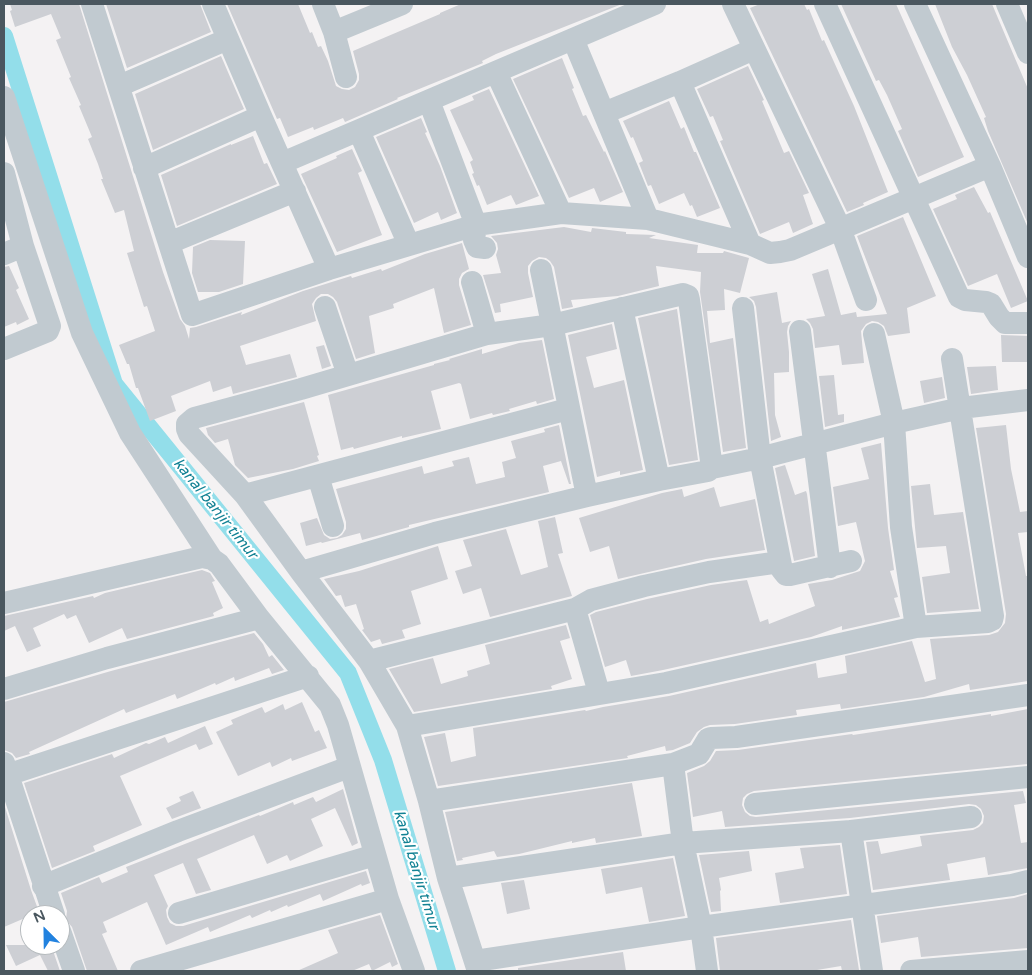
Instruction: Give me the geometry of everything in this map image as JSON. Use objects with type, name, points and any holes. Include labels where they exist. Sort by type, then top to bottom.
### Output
[{"type":"street","points":[[213,4],[260,116],[329,269]]},
{"type":"street","points":[[323,4],[334,32],[346,77]]},
{"type":"street","points":[[334,32],[402,4]]},
{"type":"street","points":[[733,4],[840,228],[866,300]]},
{"type":"street","points":[[825,4],[959,297],[965,300],[991,304],[1005,323],[1028,322]]},
{"type":"street","points":[[915,4],[990,166],[1028,257]]},
{"type":"street","points":[[1007,4],[1027,47]]},
{"type":"street","points":[[100,6],[119,86],[192,316],[329,269],[476,225],[561,213],[648,219],[750,244],[770,253],[780,252],[790,250],[990,166]]},
{"type":"street","points":[[282,163],[573,39],[643,6]]},
{"type":"street","points":[[119,86],[228,39]]},
{"type":"street","points":[[573,39],[648,219]]},
{"type":"street","points":[[604,113],[754,49]]},
{"type":"street","points":[[496,72],[561,213]]},
{"type":"street","points":[[680,82],[750,244]]},
{"type":"street","points":[[4,97],[82,333],[130,433],[212,559],[219,564],[259,618],[308,676],[332,711],[388,899],[414,971]]},
{"type":"street","points":[[429,100],[476,225],[474,240],[477,247],[485,248]]},
{"type":"street","points":[[144,168],[260,116]]},
{"type":"street","points":[[359,131],[409,244]]},
{"type":"street","points":[[4,173],[14,250],[50,328],[48,331],[4,349]]},
{"type":"street","points":[[169,243],[295,191]]},
{"type":"street","points":[[541,270],[587,496]]},
{"type":"street","points":[[472,282],[487,334]]},
{"type":"street","points":[[712,468],[688,296],[683,294],[552,325],[487,334],[194,418],[187,424],[189,434],[244,496],[369,661],[407,726],[429,801],[448,878],[477,966],[700,927],[1012,885],[1028,881]]},
{"type":"street","points":[[325,307],[348,375]]},
{"type":"street","points":[[622,308],[659,480]]},
{"type":"street","points":[[743,308],[760,458],[782,570],[786,575],[851,561]]},
{"type":"street","points":[[800,330],[830,567]]},
{"type":"street","points":[[874,334],[894,423],[901,527],[916,627]]},
{"type":"street","points":[[407,726],[666,683],[916,627],[988,622],[992,620],[993,616],[952,359]]},
{"type":"street","points":[[301,572],[435,533],[587,496],[708,471],[712,468],[760,458],[894,423],[961,408],[1028,400]]},
{"type":"street","points":[[244,496],[568,409]]},
{"type":"street","points":[[318,476],[333,526]]},
{"type":"street","points":[[4,603],[202,557],[212,559]]},
{"type":"street","points":[[369,661],[575,609],[592,600],[644,586],[709,572],[780,562]]},
{"type":"street","points":[[575,609],[598,693]]},
{"type":"street","points":[[4,689],[107,658],[259,618]]},
{"type":"street","points":[[50,905],[5,771],[308,676]]},
{"type":"street","points":[[429,801],[673,764],[699,754],[708,739],[711,738],[736,737],[1028,696]]},
{"type":"street","points":[[673,764],[683,843],[700,927],[706,971]]},
{"type":"street","points":[[43,886],[178,831],[349,767]]},
{"type":"street","points":[[755,804],[1028,777]]},
{"type":"street","points":[[448,878],[683,843],[851,831],[971,817]]},
{"type":"street","points":[[851,831],[872,971]]},
{"type":"street","points":[[179,913],[375,855]]},
{"type":"street","points":[[141,971],[388,899]]},
{"type":"street","points":[[68,955],[74,971]]},
{"type":"street","points":[[911,971],[1028,961]]},
{"type":"building","points":[[10,4],[79,4],[163,272],[189,339],[190,328],[242,312],[241,315],[303,291],[351,276],[352,278],[381,269],[382,271],[425,254],[462,243],[469,269],[462,273],[459,285],[471,325],[444,333],[434,288],[393,304],[394,308],[369,316],[375,353],[356,359],[337,302],[328,294],[321,294],[312,304],[316,321],[240,346],[246,365],[290,354],[297,377],[233,394],[231,386],[213,392],[210,381],[171,396],[176,411],[150,421],[138,388],[136,388],[129,364],[127,364],[119,345],[155,331],[147,306],[144,307],[127,253],[134,251],[124,210],[115,213],[101,179],[103,179],[88,139],[92,137],[56,40],[61,38],[51,14],[15,27]]},
{"type":"building","points":[[106,4],[200,4],[211,32],[127,68]]},
{"type":"building","points":[[227,4],[298,4],[310,33],[312,32],[318,47],[321,46],[328,61],[336,86],[349,90],[355,87],[359,80],[353,51],[461,4],[622,4],[496,54],[482,61],[483,63],[397,98],[345,122],[343,118],[314,130],[313,127],[288,137],[280,118],[277,119]]},
{"type":"building","points":[[760,4],[804,4],[807,10],[809,9],[822,41],[824,40],[854,106],[888,192],[847,212],[750,8]]},
{"type":"building","points":[[841,4],[896,4],[964,157],[918,177],[898,131],[902,129],[887,95],[879,80],[876,81]]},
{"type":"building","points":[[935,4],[992,4],[1028,89],[1028,224],[988,131],[984,118],[986,117],[952,47]]},
{"type":"building","points":[[221,56],[244,109],[153,150],[135,94]]},
{"type":"building","points":[[562,58],[583,116],[586,115],[605,151],[623,192],[600,202],[594,188],[569,198],[513,79]]},
{"type":"building","points":[[748,66],[764,100],[762,101],[784,153],[789,151],[809,193],[803,195],[813,224],[793,233],[789,222],[760,234],[720,141],[723,140],[713,116],[710,117],[697,89]]},
{"type":"building","points":[[489,89],[539,196],[516,205],[511,195],[487,205],[479,185],[477,186],[472,174],[474,173],[470,162],[473,160],[450,110],[474,100],[472,96]]},
{"type":"building","points":[[669,101],[681,129],[684,127],[694,152],[696,152],[720,208],[697,217],[684,193],[659,204],[651,185],[648,186],[639,163],[643,161],[633,137],[631,138],[623,121]]},
{"type":"building","points":[[421,118],[427,132],[425,133],[440,166],[457,213],[441,220],[438,212],[414,223],[376,137]]},
{"type":"building","points":[[253,136],[264,164],[267,163],[277,184],[177,226],[161,175]]},
{"type":"building","points":[[352,149],[362,171],[358,173],[382,235],[337,252],[301,174]]},
{"type":"building","points":[[974,187],[988,213],[990,212],[1028,301],[1011,308],[997,274],[968,286],[933,209],[957,199],[955,195]]},
{"type":"building","points":[[903,217],[936,296],[907,308],[910,333],[888,336],[884,326],[878,322],[872,321],[866,324],[861,331],[864,363],[842,365],[839,345],[815,348],[813,329],[806,319],[825,316],[812,274],[828,269],[841,315],[856,312],[857,317],[887,314],[857,236]]},
{"type":"building","points":[[564,227],[591,232],[592,228],[626,232],[626,234],[656,235],[649,238],[698,245],[697,253],[723,253],[724,251],[749,258],[740,293],[724,289],[725,310],[707,311],[710,343],[733,338],[746,448],[723,452],[700,292],[701,272],[656,266],[659,286],[618,296],[571,300],[573,307],[562,309],[554,267],[546,258],[539,257],[528,266],[533,297],[500,304],[501,312],[495,313],[483,275],[501,273],[496,255],[497,243],[491,236]]},
{"type":"building","points":[[210,240],[245,241],[243,284],[219,292],[198,292],[192,273],[193,247]]},
{"type":"building","points":[[9,266],[19,288],[16,290],[29,319],[17,325],[16,322],[4,327],[4,267]]},
{"type":"building","points":[[777,292],[782,323],[791,321],[787,332],[789,372],[774,373],[775,415],[781,437],[771,441],[756,307],[754,301],[749,297]]},
{"type":"building","points":[[677,309],[698,460],[669,465],[638,318]]},
{"type":"building","points":[[612,324],[617,349],[586,357],[594,388],[624,380],[643,470],[620,475],[620,471],[597,477],[568,335]]},
{"type":"building","points":[[1001,335],[1028,336],[1028,362],[1002,362]]},
{"type":"building","points":[[542,340],[554,399],[537,404],[536,401],[509,409],[510,411],[493,415],[492,413],[470,419],[461,384],[459,383],[431,391],[441,429],[402,438],[402,436],[354,449],[353,447],[341,450],[328,395],[434,365],[482,349],[482,354],[519,343]]},
{"type":"building","points":[[324,345],[331,366],[322,369],[316,347]]},
{"type":"building","points":[[996,366],[998,390],[971,394],[967,367]]},
{"type":"building","points":[[834,375],[838,415],[844,414],[844,422],[825,427],[819,376]]},
{"type":"building","points":[[942,377],[945,398],[924,403],[920,381]]},
{"type":"building","points":[[304,402],[319,461],[293,469],[248,478],[235,465],[228,439],[215,443],[208,435],[206,428]]},
{"type":"building","points":[[559,425],[571,484],[569,484],[561,461],[543,466],[549,492],[409,525],[409,527],[362,540],[360,533],[306,546],[300,523],[317,518],[324,535],[330,539],[342,535],[346,529],[346,522],[336,489],[422,466],[424,474],[454,466],[452,461],[469,457],[476,484],[505,477],[502,462],[516,458],[511,441],[545,432],[544,429]]},
{"type":"building","points":[[1006,425],[1011,469],[1020,512],[1028,511],[1028,532],[1018,533],[1026,576],[1028,576],[1028,681],[970,690],[969,684],[924,697],[841,709],[840,704],[796,710],[797,715],[735,724],[710,725],[697,732],[690,743],[673,750],[666,751],[665,746],[627,756],[628,758],[438,786],[424,737],[445,733],[451,762],[476,756],[473,728],[669,696],[816,663],[818,678],[847,673],[845,656],[912,641],[925,682],[936,679],[930,639],[989,635],[998,632],[1005,623],[1006,614],[976,428]]},
{"type":"building","points":[[881,443],[888,528],[894,570],[890,571],[898,597],[894,598],[900,617],[842,630],[842,626],[811,637],[631,676],[626,660],[605,667],[590,615],[596,612],[711,585],[747,580],[760,622],[768,619],[769,624],[815,606],[808,584],[832,580],[860,571],[865,561],[856,522],[838,526],[833,487],[869,479],[861,448]]},
{"type":"building","points":[[785,465],[795,495],[806,491],[807,494],[815,556],[794,561],[775,468]]},
{"type":"building","points":[[930,484],[934,515],[963,512],[979,609],[927,613],[922,577],[950,573],[946,546],[917,548],[911,486]]},
{"type":"building","points":[[714,487],[720,507],[755,499],[765,550],[706,559],[618,579],[609,546],[590,552],[579,518],[662,493],[682,489],[684,497]]},
{"type":"building","points":[[555,517],[563,553],[558,554],[572,596],[490,617],[481,588],[463,594],[455,571],[472,566],[463,540],[506,529],[521,575],[548,567],[538,521]]},
{"type":"building","points":[[438,546],[448,579],[411,591],[421,624],[402,630],[405,638],[382,644],[380,639],[371,642],[362,630],[364,629],[356,604],[345,607],[341,595],[336,596],[324,579],[359,571]]},
{"type":"building","points":[[202,570],[210,573],[215,581],[212,582],[223,608],[213,613],[214,616],[127,639],[122,628],[89,643],[76,615],[67,619],[64,614],[33,628],[41,646],[27,652],[15,626],[4,631],[4,616],[93,596],[94,598],[105,593]]},
{"type":"building","points":[[566,625],[570,638],[560,641],[572,679],[551,686],[552,689],[414,712],[389,669],[433,658],[441,684],[468,676],[467,671],[490,664],[485,645]]},
{"type":"building","points":[[254,633],[263,644],[269,657],[272,655],[284,670],[272,674],[269,668],[235,681],[234,677],[216,685],[215,683],[177,699],[175,694],[126,713],[124,709],[29,752],[30,754],[16,758],[12,753],[4,750],[4,702]]},
{"type":"building","points":[[302,702],[315,732],[319,730],[327,748],[292,761],[291,758],[272,767],[270,762],[238,776],[216,732],[233,724],[231,720],[262,707],[265,713],[283,704],[285,710]]},
{"type":"building","points":[[1028,709],[1028,764],[754,791],[743,798],[742,805],[745,812],[750,816],[756,817],[1023,791],[1026,803],[1014,805],[1021,843],[1028,842],[1028,868],[988,875],[985,857],[947,864],[950,880],[873,890],[866,842],[878,841],[881,854],[922,846],[920,836],[973,830],[983,823],[984,816],[981,809],[976,805],[969,804],[850,818],[725,827],[722,811],[693,817],[687,773],[704,766],[710,761],[716,751],[738,750],[853,735]]},
{"type":"building","points":[[205,726],[213,744],[199,750],[196,744],[120,776],[142,825],[93,846],[95,851],[52,868],[24,783],[112,754],[114,758],[146,743],[149,744],[165,737],[168,743]]},
{"type":"building","points":[[632,783],[642,836],[596,843],[595,838],[572,843],[572,841],[519,854],[497,857],[494,851],[462,858],[463,860],[457,861],[445,812]]},
{"type":"building","points":[[343,789],[358,843],[352,846],[335,808],[311,819],[323,846],[290,861],[287,855],[267,864],[254,835],[197,859],[211,890],[196,894],[183,863],[154,875],[168,906],[166,910],[170,923],[176,926],[183,926],[366,871],[370,883],[362,886],[361,884],[323,901],[320,894],[288,907],[287,905],[271,912],[270,910],[252,918],[250,915],[210,932],[208,927],[166,945],[147,902],[103,922],[107,932],[102,934],[118,971],[87,971],[70,925],[70,905],[65,905],[61,893],[99,877],[102,883],[128,872],[126,867],[293,802],[294,805],[313,797],[316,802]]},
{"type":"building","points":[[193,791],[201,808],[172,819],[166,808],[181,801],[179,797]]},
{"type":"building","points":[[4,804],[36,905],[20,905],[20,920],[4,927]]},
{"type":"building","points":[[840,845],[847,894],[780,903],[775,873],[804,868],[800,848]]},
{"type":"building","points":[[749,851],[752,871],[719,878],[721,911],[711,912],[699,855]]},
{"type":"building","points":[[673,858],[685,916],[649,922],[642,887],[606,894],[601,869]]},
{"type":"building","points":[[524,880],[530,909],[507,914],[501,883]]},
{"type":"building","points":[[1028,894],[1028,948],[921,957],[918,937],[881,943],[877,916],[1014,898]]},
{"type":"building","points":[[380,915],[398,964],[392,967],[390,962],[372,971],[369,964],[352,971],[297,971],[338,953],[328,930]]},
{"type":"building","points":[[851,920],[859,970],[842,971],[841,966],[811,971],[720,971],[716,938]]},
{"type":"building","points":[[6,945],[20,945],[20,955],[40,955],[16,966]]},
{"type":"building","points":[[623,952],[626,971],[518,971],[518,968]]},
{"type":"building","points":[[40,955],[54,955],[60,971],[48,971]]},
{"type":"waterway","name":"kanal banjir timur","points":[[4,36],[114,384],[348,673],[383,760],[447,971]]}]
